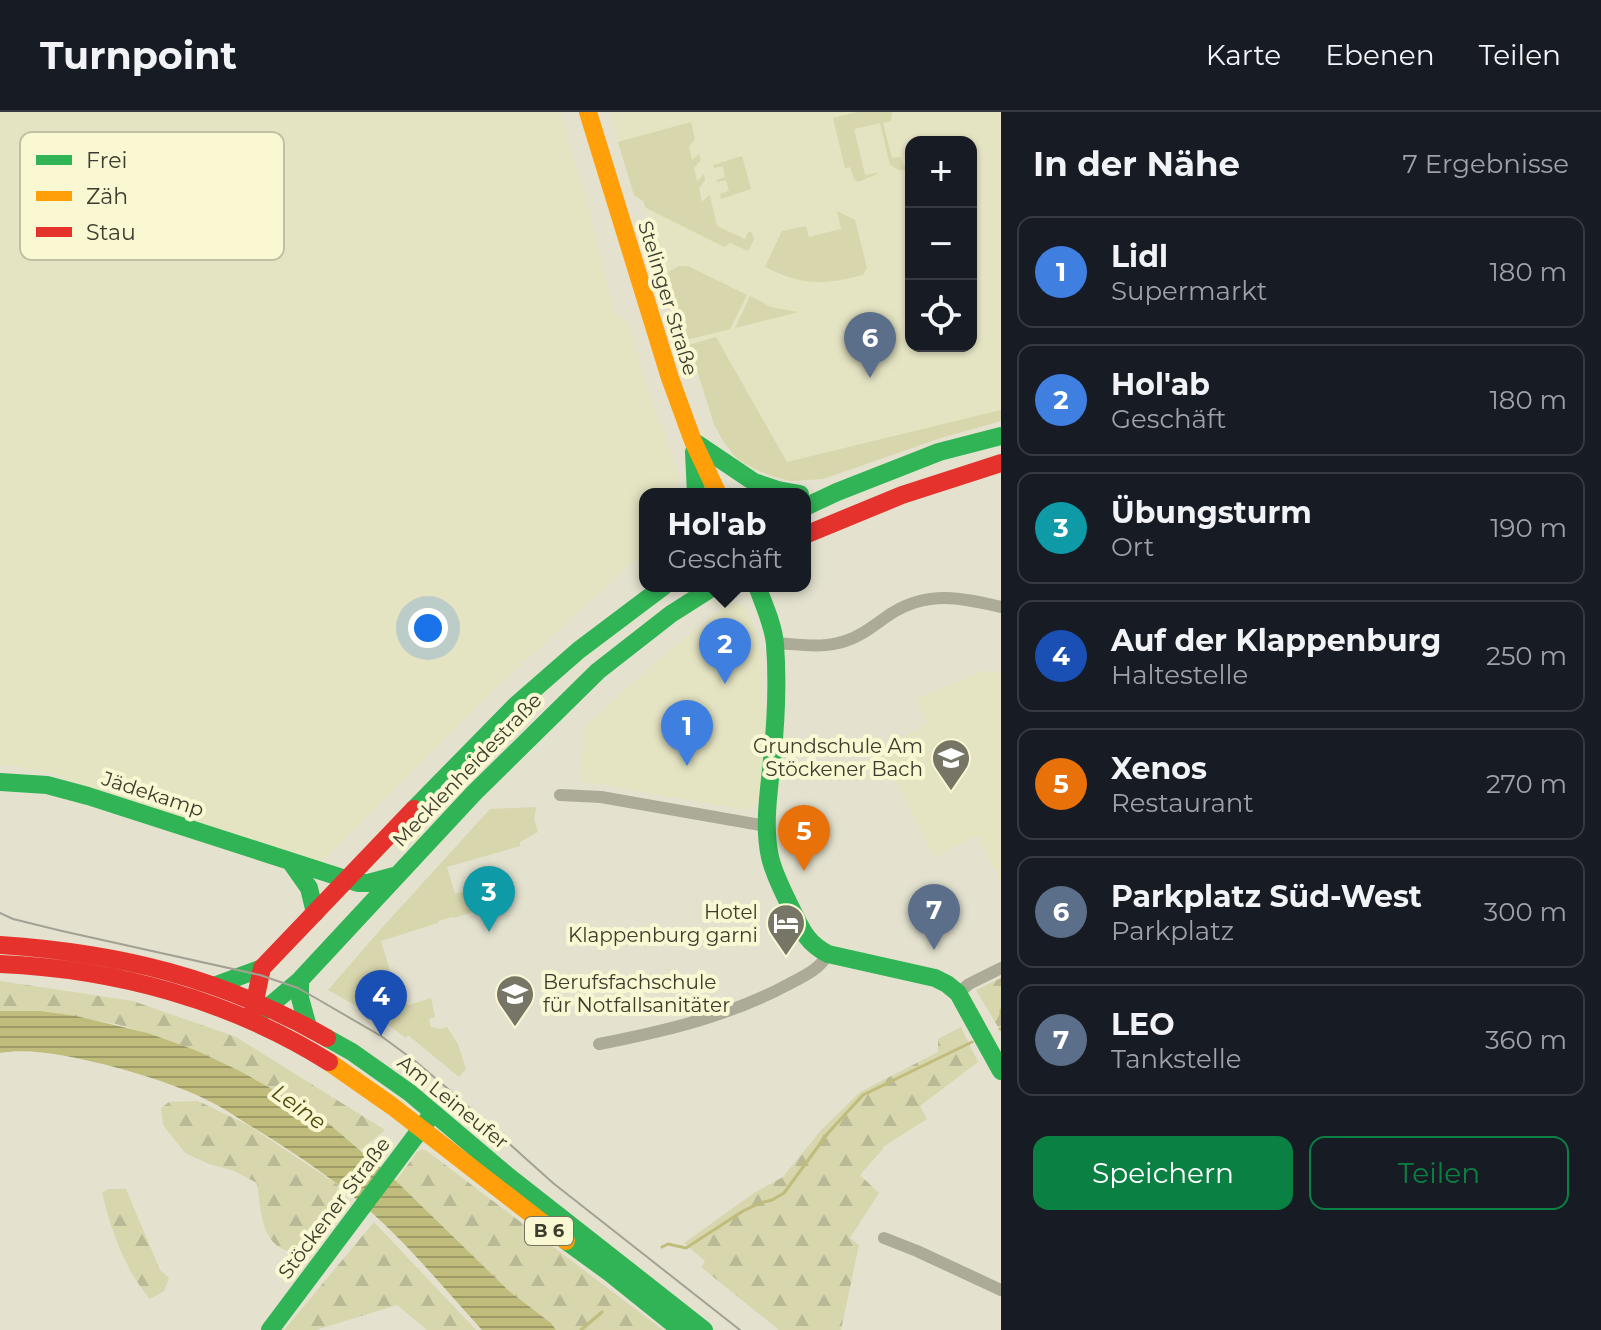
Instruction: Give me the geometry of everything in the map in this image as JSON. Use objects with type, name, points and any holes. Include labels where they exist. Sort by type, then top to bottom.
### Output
[{"type":"main road","name":"Stelinger Straße","points":[[588,112],[670,378],[693,441],[715,488]]},
{"type":"main road","points":[[811,504],[939,452],[1001,436]]},
{"type":"main road","points":[[693,441],[696,488]]},
{"type":"main road","points":[[693,441],[754,482],[772,488]]},
{"type":"main road","points":[[811,533],[950,477],[1001,463]]},
{"type":"main road","points":[[811,494],[837,492]]},
{"type":"main road","name":"Mecklenheidestraße","points":[[261,1003],[262,968],[516,705],[653,592]]},
{"type":"main road","name":"Mecklenheidestraße","points":[[261,1003],[300,980],[474,793],[598,671],[671,614],[706,592]]},
{"type":"main road","points":[[759,592],[775,643],[776,718],[766,826],[770,857],[787,901],[808,940],[818,949],[828,954],[935,978],[947,984],[958,993],[1001,1071]]},
{"type":"main road","name":"Jädekamp","points":[[0,782],[47,785],[88,796],[358,883],[394,876]]},
{"type":"main road","points":[[290,861],[309,888],[315,913]]},
{"type":"main road","name":"Am Leineufer","points":[[0,945],[81,952],[136,961],[261,1003],[308,1027],[398,1084],[704,1330]]},
{"type":"main road","name":"Am Leineufer","points":[[0,964],[64,968],[171,990],[252,1021],[298,1045],[347,1073],[681,1330]]},
{"type":"main road","points":[[214,986],[262,968]]},
{"type":"main road","points":[[300,980],[300,1007],[308,1027]]},
{"type":"main road","points":[[252,1021],[261,1003]]},
{"type":"main road","name":"Stöckener Straße","points":[[270,1330],[433,1113]]},
{"type":"street","points":[[775,643],[838,643],[855,638],[903,607],[930,599],[964,598],[1001,607]]},
{"type":"street","points":[[560,795],[601,797],[766,826]]},
{"type":"street","points":[[599,1044],[669,1029],[743,1006],[816,969],[828,954]]},
{"type":"street","points":[[958,993],[1001,968]]},
{"type":"street","points":[[884,1238],[1001,1290]]},
{"type":"shaded area","points":[[0,112],[560,112],[588,202],[615,313],[630,323],[642,370],[679,476],[677,488],[639,488],[639,557],[497,687],[322,862],[55,775],[0,765]]},
{"type":"shaded area","points":[[609,112],[1001,112],[1001,421],[941,438],[823,479],[791,481],[771,476],[737,459],[714,424],[643,201],[634,195]]},
{"type":"shaded area","points":[[731,602],[746,605],[762,655],[766,726],[759,801],[746,810],[580,781],[584,727],[665,654]]},
{"type":"shaded area","name":"Grundschule Am Stöckener Bach","points":[[982,671],[1001,672],[1001,882],[977,836],[934,858],[879,749],[928,723],[916,699]]},
{"type":"green space","points":[[858,112],[892,112],[891,121],[883,123],[892,158],[900,157],[905,170],[890,165],[880,123],[854,129],[865,175],[877,174],[858,182],[850,167],[845,168],[833,118]]},
{"type":"green space","points":[[691,122],[695,139],[689,147],[692,160],[699,154],[701,160],[694,168],[697,181],[704,174],[705,180],[699,189],[702,202],[710,196],[717,226],[745,239],[749,231],[752,233],[754,239],[748,251],[730,243],[724,247],[646,208],[643,201],[634,195],[618,142]]},
{"type":"green space","points":[[742,156],[751,189],[721,199],[720,194],[729,191],[726,180],[716,180],[725,177],[723,166],[714,168],[713,165]]},
{"type":"green space","points":[[837,211],[855,220],[867,268],[863,275],[813,282],[791,278],[765,267],[782,231],[806,226],[809,237],[841,229]]},
{"type":"green space","points":[[679,266],[688,266],[747,295],[730,329],[688,338],[667,275]]},
{"type":"green space","points":[[750,296],[771,307],[798,312],[735,328]]},
{"type":"green space","points":[[716,337],[787,462],[1001,410],[1001,421],[941,438],[823,479],[791,481],[771,476],[737,459],[714,424],[689,345]]},
{"type":"green space","points":[[535,807],[534,819],[538,832],[520,842],[520,846],[447,867],[455,894],[505,880],[508,901],[381,941],[393,980],[399,978],[407,1004],[431,998],[435,1017],[429,1019],[431,1027],[447,1027],[458,1044],[466,1069],[459,1077],[408,1035],[406,1038],[380,1019],[328,990],[490,809]]},
{"type":"green space","points":[[1001,978],[1001,1032],[976,990]]},
{"type":"green space","points":[[0,981],[133,1001],[236,1037],[385,1130],[360,1150],[328,1123],[301,1106],[240,1071],[194,1050],[116,1024],[40,1011],[0,1011]]},
{"type":"green space","points":[[961,1027],[978,1062],[920,1106],[927,1119],[883,1147],[860,1175],[879,1193],[850,1238],[859,1245],[841,1330],[779,1330],[701,1267],[705,1261],[684,1243],[754,1193],[783,1177],[821,1130],[860,1092],[938,1052],[938,1039]]},
{"type":"green space","points":[[198,1101],[248,1125],[338,1185],[336,1199],[291,1252],[273,1242],[268,1234],[261,1214],[257,1183],[185,1153],[163,1125],[161,1108],[169,1102]]},
{"type":"green space","points":[[422,1149],[663,1330],[556,1330],[509,1291],[396,1181]]},
{"type":"green space","points":[[108,1189],[126,1189],[160,1270],[169,1278],[164,1291],[150,1299],[133,1275],[115,1235],[102,1193]]},
{"type":"green space","points":[[374,1222],[476,1330],[427,1330],[397,1305],[316,1330],[284,1330]]},
{"type":"water","name":"Leine","points":[[0,1011],[40,1011],[76,1016],[148,1033],[195,1050],[272,1089],[328,1123],[396,1181],[509,1291],[556,1330],[482,1330],[382,1222],[337,1184],[288,1149],[218,1106],[159,1080],[65,1056],[25,1051],[0,1053]]},
{"type":"waterway","points":[[1001,1010],[1001,1016]]},
{"type":"waterway","points":[[662,1247],[668,1244],[686,1248],[743,1211],[784,1193],[828,1133],[863,1095],[972,1042]]},
{"type":"waterway","points":[[581,1330],[602,1312]]},
{"type":"tram line","points":[[0,913],[62,931],[260,975],[298,988],[381,1036],[415,1061],[553,1183],[740,1330]]},
{"type":"traffic: fast","points":[[811,504],[939,452],[1001,436]]},
{"type":"traffic: fast","points":[[696,443],[754,482],[772,488]]},
{"type":"traffic: fast","points":[[694,452],[696,488]]},
{"type":"traffic: fast","points":[[414,809],[516,705],[579,650],[656,592]]},
{"type":"traffic: fast","points":[[260,1014],[300,980],[474,793],[598,671],[671,614],[706,592]]},
{"type":"traffic: fast","points":[[759,592],[772,629],[776,659],[775,717],[767,808],[768,845],[776,877],[798,922],[809,940],[828,954],[935,978],[947,984],[958,993],[1001,1071]]},
{"type":"traffic: fast","points":[[0,782],[47,785],[88,796],[358,883],[394,876]]},
{"type":"traffic: fast","points":[[290,861],[309,888],[315,913]]},
{"type":"traffic: fast","points":[[214,986],[262,968]]},
{"type":"traffic: fast","points":[[300,980],[300,998],[308,1027]]},
{"type":"traffic: fast","points":[[327,1038],[410,1093],[508,1176],[704,1330]]},
{"type":"traffic: fast","points":[[270,1330],[429,1118]]},
{"type":"traffic: fast","points":[[566,1241],[681,1330]]},
{"type":"traffic: slow","points":[[588,112],[670,378],[693,441],[715,488]]},
{"type":"traffic: slow","points":[[329,1062],[392,1106],[566,1241]]},
{"type":"traffic: jam","points":[[811,533],[902,495],[1001,463]]},
{"type":"traffic: jam","points":[[252,1015],[262,968],[414,809]]},
{"type":"traffic: jam","points":[[0,945],[87,954],[169,972],[248,999],[327,1038]]},
{"type":"traffic: jam","points":[[0,964],[86,973],[171,992],[252,1021],[329,1062]]},
{"type":"place","name":"Parkplatz Süd-West","points":[[870,378]]},
{"type":"place","name":"Hol'ab","points":[[725,684]]},
{"type":"place","name":"Lidl","points":[[687,766]]},
{"type":"place","name":"Grundschule Am Stöckener Bach","points":[[951,792]]},
{"type":"place","name":"Xenos","points":[[804,871]]},
{"type":"place","name":"Übungsturm","points":[[489,932]]},
{"type":"place","name":"LEO","points":[[934,950]]},
{"type":"place","name":"Hotel Klappenburg garni","points":[[786,957]]},
{"type":"place","name":"Berufsfachschule für Notfallsanitäter","points":[[515,1028]]},
{"type":"place","name":"Auf der Klappenburg","points":[[381,1036]]}]
